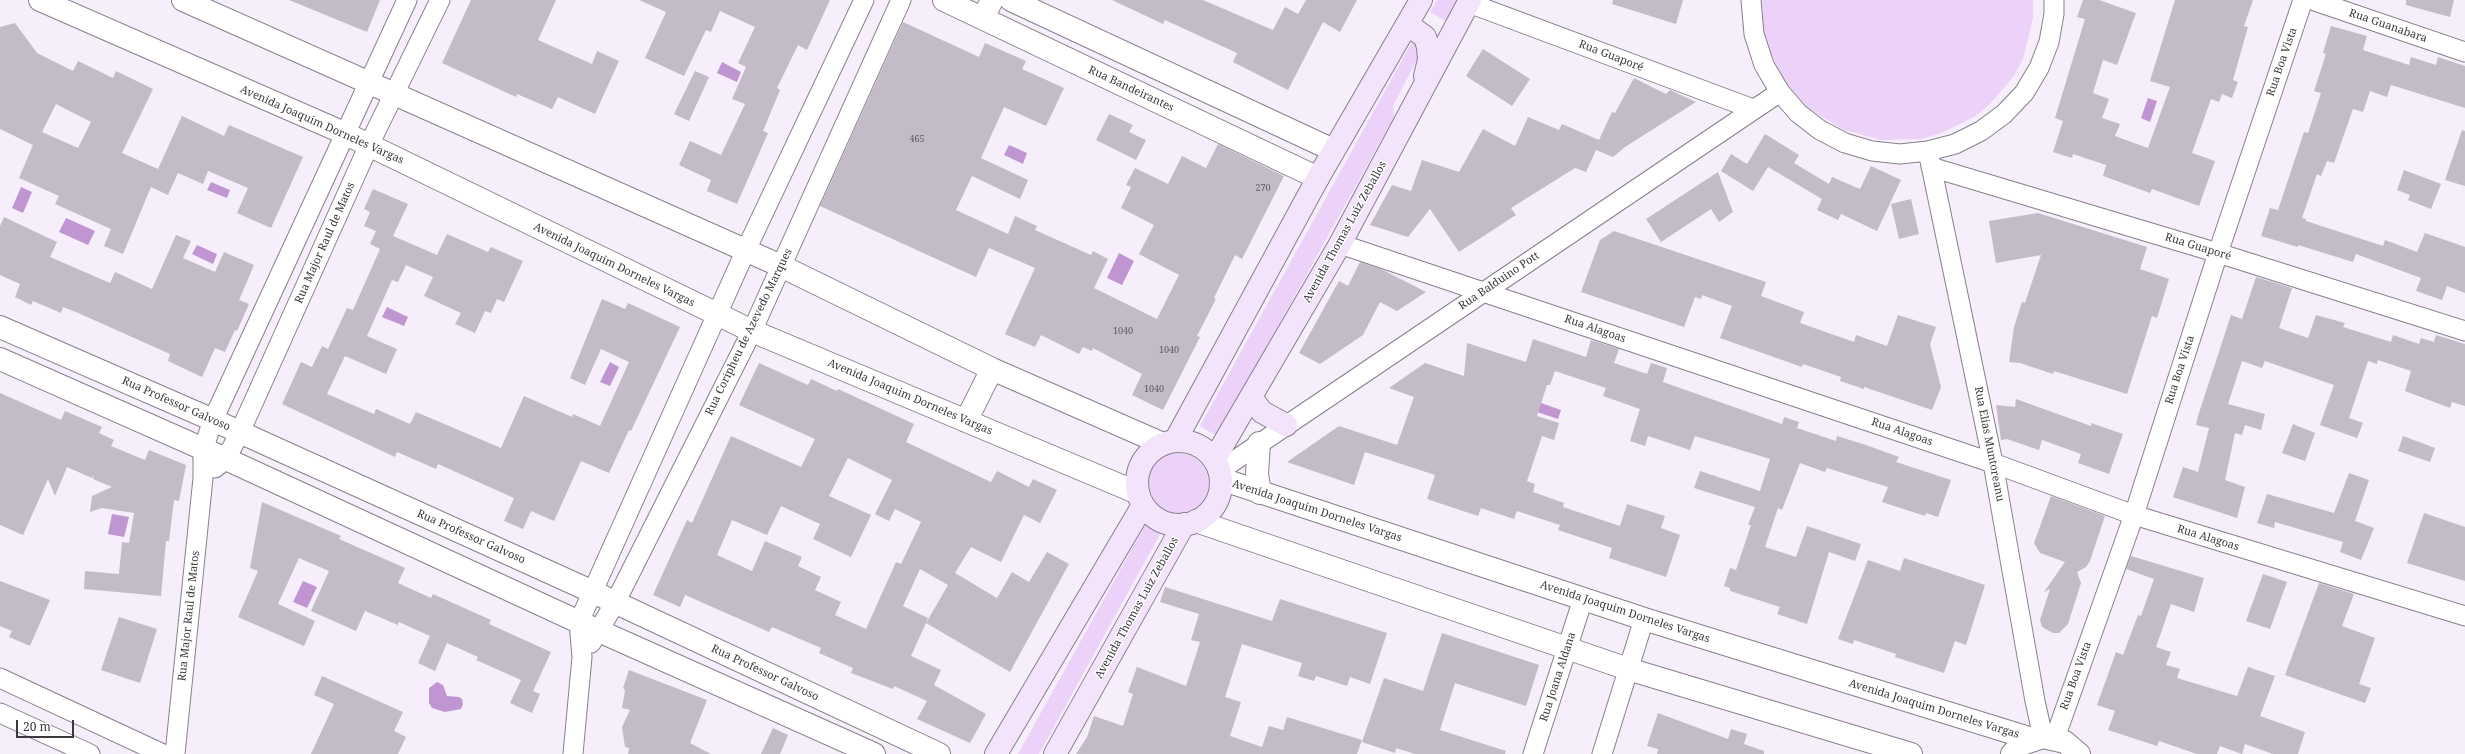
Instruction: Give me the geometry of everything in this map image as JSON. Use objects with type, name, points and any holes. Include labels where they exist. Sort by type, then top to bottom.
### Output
[{"type":"main road","points":[[996,754],[1141,499],[1137,478],[1142,463],[1152,451],[1169,442],[1333,150],[1421,0]]},
{"type":"main road","name":"Avenida Thomas Luiz Zeballos","points":[[1055,754],[1190,522],[1207,513],[1215,503],[1220,490],[1218,470],[1251,397],[1340,244],[1469,1]]},
{"type":"main road","points":[[1407,24],[1425,37],[1428,47],[1430,60],[1421,90]]},
{"type":"main road","points":[[1251,397],[1262,412],[1286,425]]},
{"type":"main road","name":"Avenida Joaquim Dorneles Vargas","points":[[1169,442],[1195,444],[1208,452],[1218,470]]},
{"type":"main road","name":"Avenida Joaquim Dorneles Vargas","points":[[1141,499],[1152,515],[1163,522],[1190,522]]},
{"type":"street","name":"Avenida Joaquim Dorneles Vargas","points":[[40,0],[344,133],[752,331],[966,421],[1141,499]]},
{"type":"street","name":"Avenida Joaquim Dorneles Vargas","points":[[183,0],[745,252],[781,266],[992,369],[1169,442]]},
{"type":"street","name":"Rua Major Raul de Matos","points":[[175,754],[203,478],[203,450],[213,420],[344,133],[407,0]]},
{"type":"street","name":"Rua Major Raul de Matos","points":[[203,478],[226,459],[240,432],[369,145],[440,0]]},
{"type":"street","name":"Rua Coripheu de Azevedo Marques","points":[[573,754],[582,657],[579,622],[745,252],[864,0]]},
{"type":"street","name":"Rua Coripheu de Azevedo Marques","points":[[582,657],[615,602],[752,331],[901,0]]},
{"type":"street","name":"Rua Bandeirantes","points":[[944,0],[987,9],[1066,58],[1318,178]]},
{"type":"street","points":[[1011,0],[1333,150]]},
{"type":"street","points":[[1751,0],[1754,34],[1764,65],[1780,92],[1798,113],[1815,126],[1845,143],[1872,151],[1929,159],[1981,131],[2004,114],[2024,93],[2039,68],[2049,42],[2054,14],[2054,0]]},
{"type":"street","name":"Rua Boa Vista","points":[[2043,738],[2134,515],[2218,253],[2303,0]]},
{"type":"street","name":"Rua Guanabara","points":[[2312,0],[2465,52]]},
{"type":"street","name":"Rua Guaporé","points":[[1469,1],[1753,109]]},
{"type":"street","points":[[1066,58],[1080,32]]},
{"type":"street","name":"Rua Balduino Pott","points":[[1218,470],[1780,92]]},
{"type":"street","points":[[1249,145],[1263,117]]},
{"type":"street","name":"Rua Guaporé","points":[[1929,159],[2218,253],[2465,331]]},
{"type":"street","name":"Rua Elias Muntoreanu","points":[[1929,159],[1993,463],[2035,701],[2043,738]]},
{"type":"street","name":"Rua Alagoas","points":[[1340,244],[1993,463],[2134,515],[2465,616]]},
{"type":"street","points":[[7,330],[1,360],[226,459],[579,622],[874,754]]},
{"type":"street","name":"Rua Professor Galvoso","points":[[7,330],[240,432],[615,602],[939,754]]},
{"type":"street","points":[[966,421],[992,369]]},
{"type":"street","points":[[99,403],[110,375]]},
{"type":"street","points":[[1260,443],[1257,474],[1260,493]]},
{"type":"street","name":"Avenida Joaquim Dorneles Vargas","points":[[1218,470],[1260,493],[1644,619],[2043,738],[2065,742],[2079,754]]},
{"type":"street","points":[[410,543],[423,515]]},
{"type":"street","name":"Avenida Joaquim Dorneles Vargas","points":[[1190,522],[1628,669],[1911,754]]},
{"type":"street","name":"Rua Joana Aldana","points":[[1533,754],[1583,599]]},
{"type":"street","points":[[1602,754],[1644,619]]},
{"type":"street","points":[[0,678],[163,754]]},
{"type":"street","points":[[772,708],[784,682]]},
{"type":"street","points":[[0,713],[90,754]]},
{"type":"street","points":[[2012,754],[2022,744],[2043,738]]},
{"type":"shaded area","points":[[1437,0],[1459,0],[1447,22],[1430,12]]},
{"type":"shaded area","points":[[1762,0],[2033,0],[2033,18],[2023,59],[2014,76],[1989,105],[1974,117],[1939,134],[1920,139],[1882,140],[1844,130],[1811,110],[1797,97],[1785,82],[1768,48],[1763,29]]},
{"type":"shaded area","points":[[1412,42],[1424,46],[1393,106],[1394,117],[1217,436],[1200,426]]},
{"type":"shaded area","points":[[722,62],[741,72],[737,82],[717,73]]},
{"type":"shaded area","points":[[2148,98],[2157,101],[2150,122],[2141,118]]},
{"type":"shaded area","points":[[1009,145],[1027,153],[1023,164],[1004,155]]},
{"type":"shaded area","points":[[211,182],[230,190],[227,198],[207,190]]},
{"type":"shaded area","points":[[21,187],[32,192],[23,213],[12,208]]},
{"type":"shaded area","points":[[66,218],[95,231],[88,245],[59,232]]},
{"type":"shaded area","points":[[197,245],[217,254],[213,264],[192,254]]},
{"type":"shaded area","points":[[1119,253],[1134,261],[1122,285],[1107,278]]},
{"type":"shaded area","points":[[387,307],[408,317],[404,326],[382,317]]},
{"type":"shaded area","points":[[610,362],[619,367],[610,386],[600,382]]},
{"type":"shaded area","points":[[1541,403],[1561,410],[1558,419],[1537,412]]},
{"type":"shaded area","points":[[1177,453],[1195,459],[1203,467],[1209,485],[1203,503],[1195,511],[1177,517],[1159,511],[1151,503],[1145,485],[1151,467],[1159,459]]},
{"type":"shaded area","points":[[112,514],[129,517],[124,537],[108,534]]},
{"type":"shaded area","points":[[1148,520],[1163,529],[1039,754],[1018,754]]},
{"type":"shaded area","points":[[303,581],[317,587],[307,608],[293,602]]},
{"type":"shaded area","points":[[437,682],[443,685],[447,696],[459,697],[462,699],[463,704],[461,709],[445,712],[432,708],[429,703],[429,688]]},
{"type":"building","points":[[289,0],[380,0],[367,32]]},
{"type":"building","points":[[471,0],[556,0],[538,40],[592,64],[597,51],[619,61],[595,114],[558,97],[552,109],[517,94],[516,97],[442,63]]},
{"type":"building","points":[[639,0],[830,0],[807,50],[798,45],[777,88],[780,90],[763,131],[768,133],[737,204],[707,191],[711,180],[679,165],[690,141],[721,155],[745,104],[732,99],[746,67],[738,63],[755,27],[720,11],[711,32],[706,30],[684,76],[645,58],[666,12]]},
{"type":"building","points":[[1112,0],[1203,0],[1273,30],[1285,7],[1298,14],[1306,0],[1357,0],[1340,32],[1323,22],[1288,90],[1233,62],[1237,53],[1165,20],[1163,24]]},
{"type":"building","points":[[1613,0],[1683,0],[1676,24],[1612,4]]},
{"type":"building","points":[[2083,0],[2099,0],[2136,13],[2117,65],[2103,60],[2093,93],[2109,99],[2102,118],[2120,124],[2115,136],[2148,148],[2170,87],[2150,81],[2175,0],[2253,0],[2244,26],[2248,27],[2233,80],[2238,82],[2232,98],[2222,94],[2219,102],[2211,99],[2192,153],[2215,161],[2199,206],[2152,189],[2150,193],[2103,176],[2106,165],[2073,154],[2072,158],[2053,152],[2063,121],[2055,118],[2085,19],[2077,17]]},
{"type":"building","points":[[2406,0],[2454,0],[2450,17],[2406,5]]},
{"type":"building","points":[[903,22],[979,57],[985,43],[1026,61],[1022,69],[1064,88],[1046,126],[1004,107],[981,158],[1028,180],[1020,199],[972,176],[956,210],[1008,234],[1015,216],[1037,226],[1035,230],[1091,255],[1093,251],[1108,259],[1094,288],[1157,319],[1179,275],[1139,254],[1154,225],[1121,208],[1131,187],[1126,185],[1135,168],[1168,184],[1182,156],[1206,168],[1218,144],[1284,176],[1242,259],[1235,255],[1214,298],[1216,299],[1197,336],[1200,337],[1163,410],[1132,395],[1142,374],[1093,348],[1092,351],[1083,347],[1079,354],[1041,335],[1035,347],[1005,334],[1035,268],[989,248],[976,277],[820,206]]},
{"type":"building","points":[[15,23],[37,53],[73,71],[78,61],[113,78],[116,71],[153,89],[122,153],[158,169],[182,116],[224,136],[229,125],[303,157],[271,228],[237,213],[248,188],[208,171],[203,184],[178,173],[168,195],[151,187],[123,254],[104,246],[111,229],[55,204],[59,196],[19,178],[33,145],[0,129],[0,27]],"holes":[[[56,104],[91,122],[78,148],[42,132]]]},
{"type":"building","points":[[2331,26],[2367,36],[2363,50],[2409,65],[2411,57],[2436,65],[2438,57],[2465,66],[2465,108],[2391,85],[2387,97],[2370,91],[2363,112],[2353,109],[2334,163],[2327,161],[2321,176],[2317,174],[2302,218],[2306,219],[2306,221],[2383,246],[2385,240],[2417,252],[2425,233],[2465,247],[2465,293],[2447,286],[2442,300],[2416,291],[2421,278],[2356,254],[2353,262],[2298,245],[2298,247],[2261,236],[2270,208],[2278,210],[2304,132],[2308,133],[2321,93],[2314,91],[2326,54],[2323,53]]},
{"type":"building","points":[[1483,49],[1530,79],[1512,106],[1466,76]]},
{"type":"building","points":[[695,71],[709,77],[689,121],[674,114]]},
{"type":"building","points":[[1634,78],[1666,94],[1670,90],[1696,102],[1625,147],[1613,157],[1596,150],[1586,172],[1575,168],[1511,208],[1516,215],[1459,252],[1430,209],[1408,237],[1370,225],[1392,185],[1411,191],[1422,160],[1459,172],[1483,129],[1515,146],[1528,117],[1559,130],[1562,124],[1599,140],[1612,112],[1615,113]]},
{"type":"building","points":[[1109,114],[1133,125],[1129,132],[1146,140],[1136,160],[1096,140]]},
{"type":"building","points":[[2462,130],[2465,131],[2465,186],[2445,180]]},
{"type":"building","points":[[1765,134],[1799,155],[1794,163],[1829,184],[1832,177],[1860,189],[1871,166],[1901,180],[1877,231],[1841,214],[1838,220],[1817,210],[1822,199],[1768,167],[1753,191],[1721,171],[1731,154],[1747,164]]},
{"type":"building","points":[[2404,170],[2441,184],[2431,209],[2408,200],[2410,195],[2397,190]]},
{"type":"building","points":[[1718,172],[1733,212],[1719,222],[1711,209],[1661,242],[1646,219]]},
{"type":"building","points":[[373,189],[408,204],[393,236],[437,255],[447,234],[488,252],[491,247],[523,261],[504,302],[497,299],[491,313],[485,311],[475,333],[455,324],[461,313],[424,296],[433,277],[406,265],[398,282],[392,280],[367,336],[397,349],[386,374],[345,356],[327,394],[374,414],[376,409],[410,424],[416,412],[501,448],[524,396],[572,417],[573,414],[600,426],[629,362],[601,349],[585,385],[570,378],[602,299],[625,309],[628,303],[680,327],[631,431],[629,430],[609,473],[581,461],[554,521],[531,511],[523,529],[504,521],[514,498],[438,464],[436,469],[397,452],[395,457],[282,404],[301,362],[312,367],[322,346],[328,349],[347,308],[353,310],[380,249],[370,244],[376,231],[364,226],[370,212],[364,209]]},
{"type":"building","points":[[1911,199],[1919,234],[1899,239],[1891,204]]},
{"type":"building","points":[[2038,213],[2147,247],[2140,269],[2169,279],[2157,318],[2152,316],[2127,394],[2054,371],[2053,374],[2020,363],[2009,362],[2014,327],[2022,302],[2025,303],[2041,255],[1996,263],[1989,221]]},
{"type":"building","points":[[4,217],[57,242],[50,257],[110,283],[115,272],[152,289],[176,235],[191,241],[183,258],[215,272],[224,252],[254,265],[239,300],[249,304],[237,331],[235,330],[225,352],[215,348],[202,377],[168,361],[170,354],[76,312],[63,307],[61,313],[33,301],[31,305],[15,297],[20,284],[0,275],[0,226]]},
{"type":"building","points":[[1614,231],[1766,282],[1761,296],[1804,312],[1800,323],[1854,342],[1856,335],[1887,346],[1898,315],[1936,327],[1930,344],[1941,387],[1932,410],[1864,387],[1864,389],[1840,381],[1841,377],[1803,364],[1802,367],[1720,338],[1732,306],[1702,295],[1701,299],[1695,297],[1684,327],[1581,292],[1600,240]]},
{"type":"building","points":[[1360,262],[1381,269],[1426,292],[1397,311],[1380,302],[1363,335],[1320,364],[1299,353],[1339,281],[1348,286]]},
{"type":"building","points":[[2256,277],[2292,288],[2279,328],[2308,338],[2316,315],[2345,323],[2343,327],[2391,342],[2393,335],[2419,344],[2421,338],[2434,342],[2436,335],[2465,344],[2465,406],[2452,402],[2450,408],[2405,391],[2411,371],[2378,360],[2377,364],[2368,361],[2349,418],[2363,423],[2357,438],[2320,425],[2334,385],[2265,361],[2262,368],[2242,361],[2228,404],[2265,414],[2261,430],[2245,425],[2242,435],[2235,433],[2225,480],[2245,487],[2237,518],[2173,497],[2183,467],[2198,472],[2209,428],[2196,425],[2198,416],[2231,315],[2242,319]]},
{"type":"building","points":[[1533,339],[1586,357],[1591,340],[1619,349],[1614,363],[1647,374],[1651,363],[1667,368],[1663,382],[1782,424],[1784,417],[1799,422],[1797,428],[1836,441],[1837,436],[1899,457],[1896,462],[1951,480],[1938,517],[1926,513],[1925,516],[1882,502],[1888,487],[1827,468],[1825,472],[1800,463],[1782,510],[1778,508],[1765,547],[1796,557],[1807,526],[1861,544],[1855,561],[1829,552],[1807,624],[1777,614],[1780,607],[1730,591],[1730,588],[1724,586],[1730,568],[1736,570],[1751,525],[1748,525],[1755,507],[1694,488],[1700,471],[1760,491],[1770,459],[1695,436],[1690,450],[1648,436],[1645,446],[1630,441],[1640,409],[1603,396],[1606,388],[1555,371],[1550,385],[1547,385],[1537,416],[1559,423],[1554,440],[1542,436],[1527,481],[1535,484],[1533,492],[1564,503],[1563,507],[1620,526],[1627,504],[1665,516],[1661,528],[1680,535],[1666,577],[1609,558],[1612,548],[1558,530],[1560,525],[1517,511],[1514,519],[1481,508],[1478,516],[1427,499],[1435,475],[1365,452],[1354,485],[1287,462],[1339,426],[1397,445],[1414,397],[1389,388],[1425,363],[1464,376],[1467,343],[1526,362]]},
{"type":"building","points":[[759,363],[808,385],[811,379],[837,391],[838,389],[914,424],[906,442],[991,482],[997,471],[1029,487],[1033,479],[1057,490],[1040,523],[1024,515],[1001,562],[971,547],[955,573],[997,598],[1012,572],[1029,582],[1047,552],[1069,564],[1010,672],[926,623],[911,656],[941,670],[934,685],[986,714],[970,743],[917,719],[927,701],[894,686],[893,689],[851,673],[853,668],[819,653],[821,648],[772,627],[769,632],[685,595],[680,607],[653,595],[687,520],[692,523],[731,436],[801,467],[815,439],[739,405]],"holes":[[[848,458],[892,480],[875,514],[889,521],[895,509],[921,522],[901,564],[896,562],[866,629],[835,615],[841,602],[815,590],[821,577],[798,566],[802,557],[765,541],[752,571],[717,555],[732,520],[767,535],[781,506],[820,524],[813,539],[851,557],[871,515],[829,496]],[[920,569],[948,585],[926,623],[928,618],[903,606]]]},
{"type":"building","points":[[0,393],[61,420],[65,411],[102,427],[99,433],[114,440],[111,446],[145,460],[149,450],[186,465],[179,501],[174,500],[169,541],[166,541],[161,596],[84,589],[85,571],[119,574],[122,542],[129,543],[134,513],[102,508],[90,512],[92,496],[112,487],[93,479],[94,475],[92,478],[67,467],[55,496],[48,479],[23,535],[0,525]]},
{"type":"building","points":[[2016,399],[2091,426],[2091,423],[2123,434],[2109,474],[2078,463],[2081,454],[2042,440],[2039,450],[2007,439],[2001,440],[1996,405],[2015,407]]},
{"type":"building","points":[[2293,424],[2315,433],[2305,461],[2282,453]]},
{"type":"building","points":[[2403,436],[2435,448],[2430,462],[2398,451]]},
{"type":"building","points":[[2349,473],[2369,480],[2355,521],[2374,528],[2361,560],[2340,552],[2343,542],[2275,522],[2274,528],[2257,523],[2267,494],[2334,513]]},
{"type":"building","points":[[2051,496],[2105,516],[2090,561],[2086,567],[2077,572],[2081,583],[2068,624],[2059,633],[2053,633],[2042,627],[2040,620],[2050,589],[2044,592],[2065,562],[2040,553],[2034,543]]},
{"type":"building","points":[[262,502],[341,536],[339,539],[405,568],[398,583],[431,598],[433,594],[491,620],[489,624],[551,652],[533,691],[540,694],[532,713],[510,703],[521,680],[476,660],[478,657],[447,643],[435,671],[418,663],[430,636],[399,622],[398,625],[365,611],[356,631],[311,611],[329,571],[299,558],[278,604],[315,621],[304,646],[238,617],[258,571],[250,568]]},
{"type":"building","points":[[2424,513],[2465,527],[2465,581],[2407,563]]},
{"type":"building","points":[[2131,556],[2204,578],[2194,612],[2171,604],[2156,647],[2171,652],[2166,665],[2180,669],[2177,678],[2237,696],[2248,667],[2275,676],[2260,716],[2305,732],[2298,754],[2273,754],[2245,744],[2242,754],[2220,746],[2217,754],[2197,754],[2159,741],[2157,746],[2108,730],[2115,711],[2097,705],[2116,652],[2123,655],[2138,615],[2141,616],[2154,579],[2126,569]]},
{"type":"building","points":[[1904,558],[1985,585],[1966,645],[1955,641],[1944,673],[1895,657],[1896,654],[1854,640],[1853,644],[1838,639],[1868,560],[1900,571]]},
{"type":"building","points":[[2263,574],[2287,582],[2270,629],[2246,621]]},
{"type":"building","points":[[0,581],[50,600],[30,646],[9,637],[12,631],[0,626]]},
{"type":"building","points":[[2319,583],[2354,594],[2342,626],[2375,638],[2359,684],[2371,688],[2365,703],[2285,675]]},
{"type":"building","points":[[1165,587],[1272,621],[1280,599],[1387,633],[1370,684],[1350,677],[1347,686],[1316,676],[1314,681],[1298,676],[1302,663],[1242,644],[1225,697],[1241,702],[1230,736],[1262,747],[1269,726],[1283,730],[1287,717],[1362,740],[1357,754],[1076,754],[1087,737],[1094,716],[1123,726],[1133,694],[1128,692],[1137,667],[1186,686],[1200,642],[1191,640],[1199,614],[1160,602]]},
{"type":"building","points":[[119,617],[157,629],[140,683],[101,670]]},
{"type":"building","points":[[1442,633],[1539,665],[1526,706],[1455,683],[1440,730],[1506,751],[1505,754],[1415,754],[1396,748],[1395,753],[1362,742],[1384,678],[1423,691]]},
{"type":"building","points":[[629,670],[707,700],[690,743],[711,754],[628,754],[629,748],[625,747],[622,727],[630,710],[622,708],[625,690],[623,688]]},
{"type":"building","points":[[322,676],[403,712],[394,731],[406,737],[398,754],[311,754],[334,704],[314,695]]},
{"type":"building","points":[[1658,713],[1728,739],[1731,729],[1747,734],[1744,744],[1764,751],[1764,754],[1657,754],[1658,749],[1647,746]]},
{"type":"building","points":[[773,728],[788,735],[780,754],[761,754]]}]
